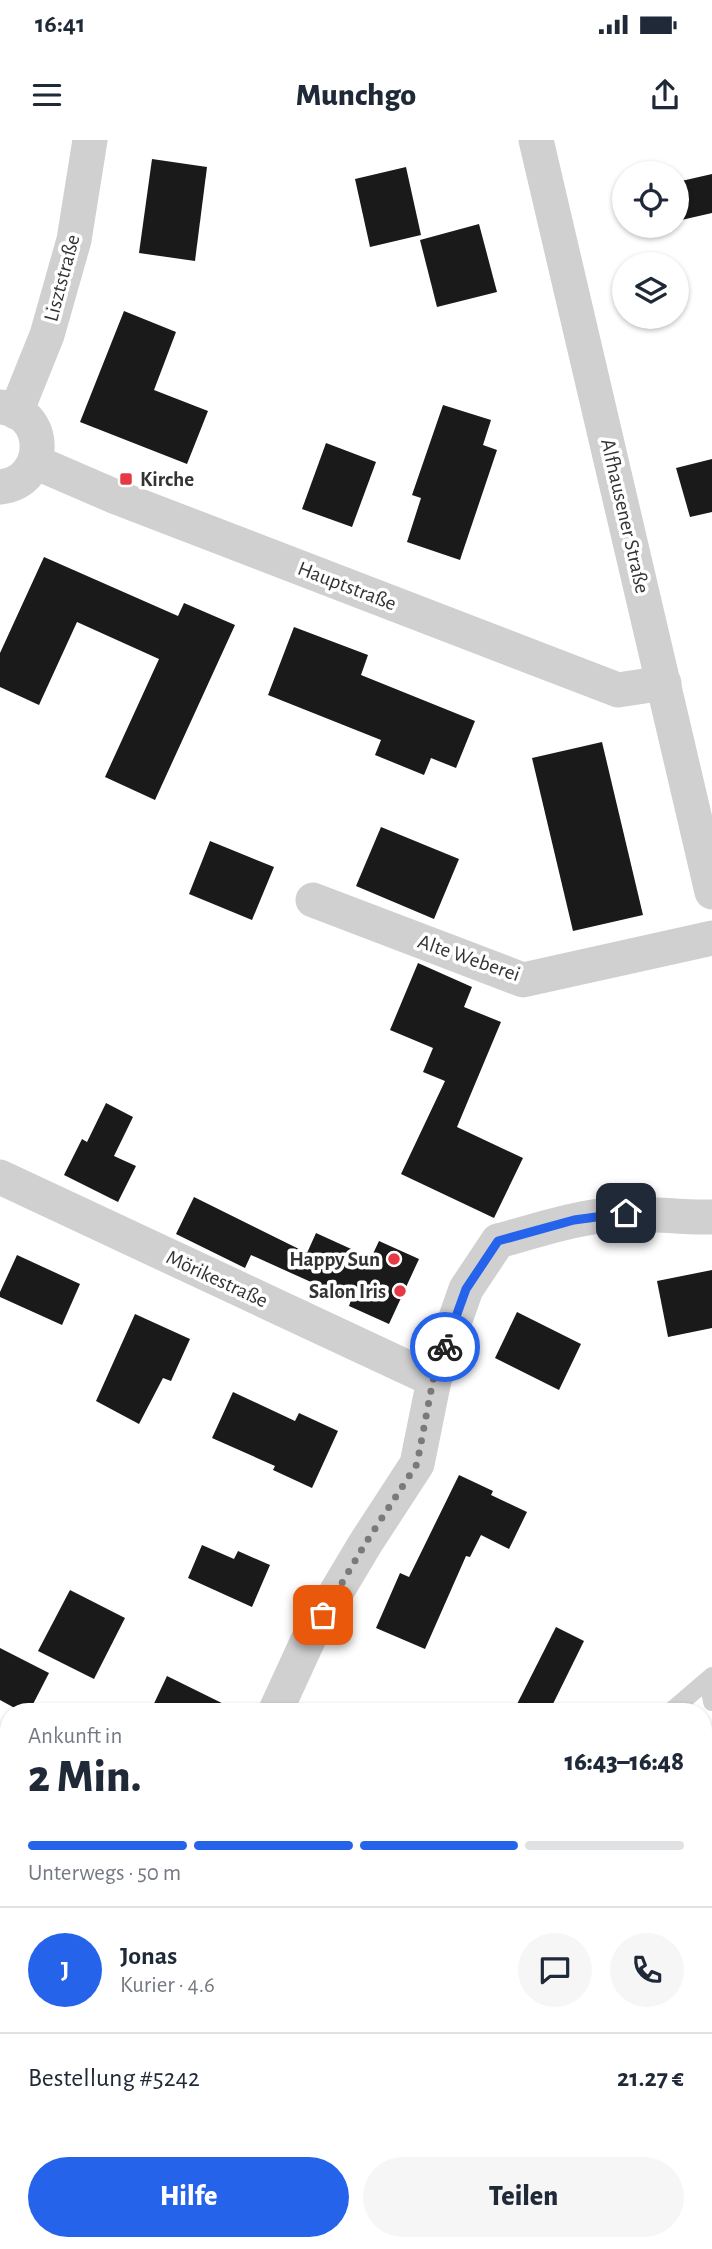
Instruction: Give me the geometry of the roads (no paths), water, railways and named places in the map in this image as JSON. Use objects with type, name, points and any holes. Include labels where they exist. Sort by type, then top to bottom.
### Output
[{"type":"street","name":"Lisztstraße","points":[[8,409],[47,335],[74,240],[90,140]]},
{"type":"street","name":"Alfhausener Straße","points":[[536,140],[712,892]]},
{"type":"street","points":[[0,487],[21,480],[30,471],[38,446],[36,433],[29,421],[8,409]]},
{"type":"street","name":"Hauptstraße","points":[[35,462],[116,497],[618,690],[664,682]]},
{"type":"street","name":"Alte Weberei","points":[[313,900],[523,980],[712,938]]},
{"type":"street","name":"Mörikestraße","points":[[0,1177],[433,1380]]},
{"type":"street","points":[[279,1703],[309,1638],[417,1464],[433,1380],[466,1289],[498,1241],[574,1220],[626,1213],[685,1218],[712,1217]]},
{"type":"lane","points":[[710,1678],[712,1702]]},
{"type":"lane","points":[[681,1703],[710,1678]]},
{"type":"place","name":"Kirche","points":[[126,479]]},
{"type":"place","name":"Happy Sun","points":[[394,1259]]},
{"type":"place","name":"Salon Iris","points":[[400,1291]]}]
